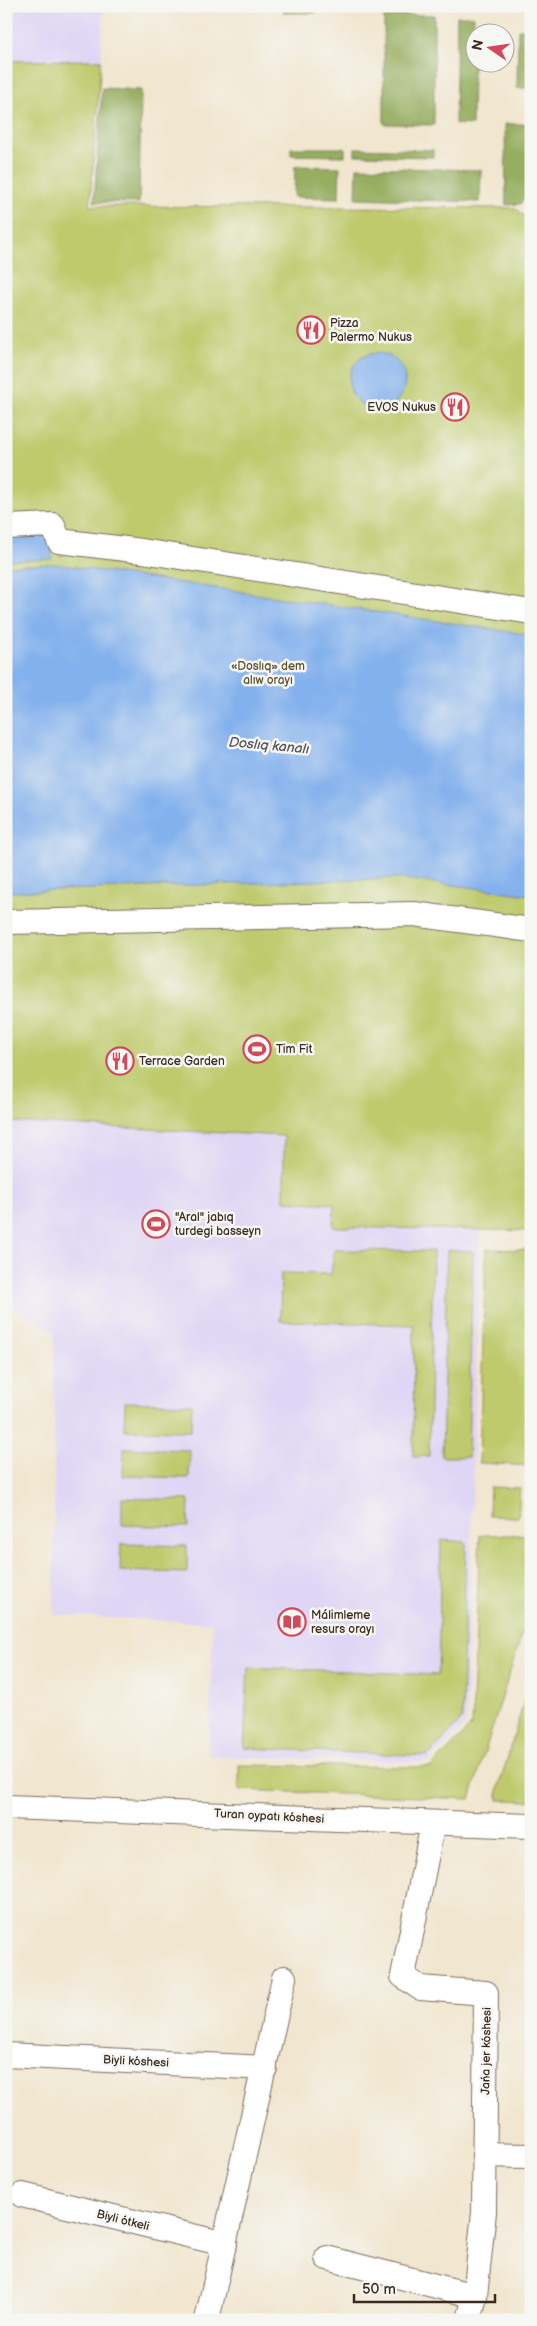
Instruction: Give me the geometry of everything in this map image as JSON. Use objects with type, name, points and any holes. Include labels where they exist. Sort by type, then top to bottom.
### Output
[{"type":"street","points":[[6,527],[53,525],[59,541],[142,551],[531,612]]},
{"type":"street","points":[[6,922],[414,914],[531,930]]},
{"type":"street","name":"Turan oypatı kóshesi","points":[[6,1807],[220,1814],[433,1824],[531,1826]]},
{"type":"street","name":"Jańa jer kóshesi","points":[[433,1824],[403,1976],[420,1988],[486,1993],[484,2212],[475,2296],[469,2320]]},
{"type":"street","points":[[207,2320],[284,1978]]},
{"type":"street","name":"Biyli kóshesi","points":[[6,2055],[265,2068]]},
{"type":"street","points":[[484,2156],[531,2156]]},
{"type":"street","name":"Biyli ótkeli","points":[[22,2195],[225,2244]]},
{"type":"street","points":[[327,2258],[475,2296]]},
{"type":"shaded area","points":[[6,6],[103,6],[101,60],[6,61]]},
{"type":"shaded area","points":[[6,1122],[485,1143],[480,1240],[466,1724],[429,1762],[208,1756],[213,1623],[54,1615],[54,1331],[6,1302]]},
{"type":"green space","points":[[284,6],[315,6],[315,13],[284,13]]},
{"type":"green space","points":[[384,15],[434,15],[434,125],[384,124]]},
{"type":"green space","points":[[457,16],[474,16],[474,22],[464,22],[464,72],[473,72],[472,125],[455,124]]},
{"type":"green space","points":[[518,29],[531,29],[531,88],[517,88]]},
{"type":"green space","name":"«Doslıq» dem alıw orayı","points":[[101,60],[90,206],[516,208],[531,223],[531,1231],[333,1227],[334,1204],[284,1201],[284,1136],[6,1122],[6,61]]},
{"type":"green space","points":[[102,88],[141,90],[139,203],[94,202]]},
{"type":"green space","points":[[505,124],[531,124],[531,192],[520,204],[506,205]]},
{"type":"green space","points":[[291,148],[345,148],[345,156],[291,155]]},
{"type":"green space","points":[[355,148],[433,150],[433,157],[355,155]]},
{"type":"green space","points":[[295,166],[340,167],[339,198],[294,197]]},
{"type":"green space","points":[[357,167],[481,170],[480,202],[356,198]]},
{"type":"green space","points":[[486,1249],[531,1250],[531,1466],[479,1463]]},
{"type":"green space","points":[[334,1250],[433,1251],[429,1456],[413,1457],[414,1325],[280,1321],[281,1273],[331,1274]]},
{"type":"green space","points":[[447,1250],[473,1251],[468,1457],[442,1457]]},
{"type":"green space","points":[[125,1402],[192,1404],[191,1431],[124,1430]]},
{"type":"green space","points":[[124,1448],[190,1450],[189,1478],[123,1476]]},
{"type":"green space","points":[[490,1487],[520,1488],[518,1517],[489,1516]]},
{"type":"green space","points":[[122,1498],[189,1500],[188,1527],[122,1525]]},
{"type":"green space","points":[[480,1535],[531,1535],[529,1611],[470,1799],[239,1790],[239,1765],[431,1767],[472,1725]]},
{"type":"green space","points":[[441,1540],[466,1542],[462,1719],[428,1756],[244,1748],[248,1667],[438,1675]]},
{"type":"green space","points":[[121,1544],[187,1546],[187,1573],[120,1571]]},
{"type":"green space","points":[[531,1677],[531,1801],[498,1800],[498,1790]]},
{"type":"water","points":[[371,353],[383,353],[393,357],[401,365],[405,381],[401,397],[393,405],[383,409],[371,409],[361,405],[353,397],[349,387],[349,375],[353,365],[361,357]]},
{"type":"water","points":[[51,532],[52,559],[6,561],[6,534]]},
{"type":"water","name":"Doslıq kanalı","points":[[55,564],[531,635],[531,895],[396,878],[6,892],[6,566]]},
{"type":"place","name":"Pizza Palermo Nukus","points":[[311,330]]},
{"type":"place","name":"EVOS Nukus","points":[[455,407]]},
{"type":"place","name":"Tim Fit","points":[[257,1049]]},
{"type":"place","name":"Terrace Garden","points":[[120,1061]]},
{"type":"place","name":"\"Aral\" jabıq turdegi basseyn","points":[[156,1224]]},
{"type":"place","name":"Málimleme resurs orayı","points":[[292,1622]]}]
